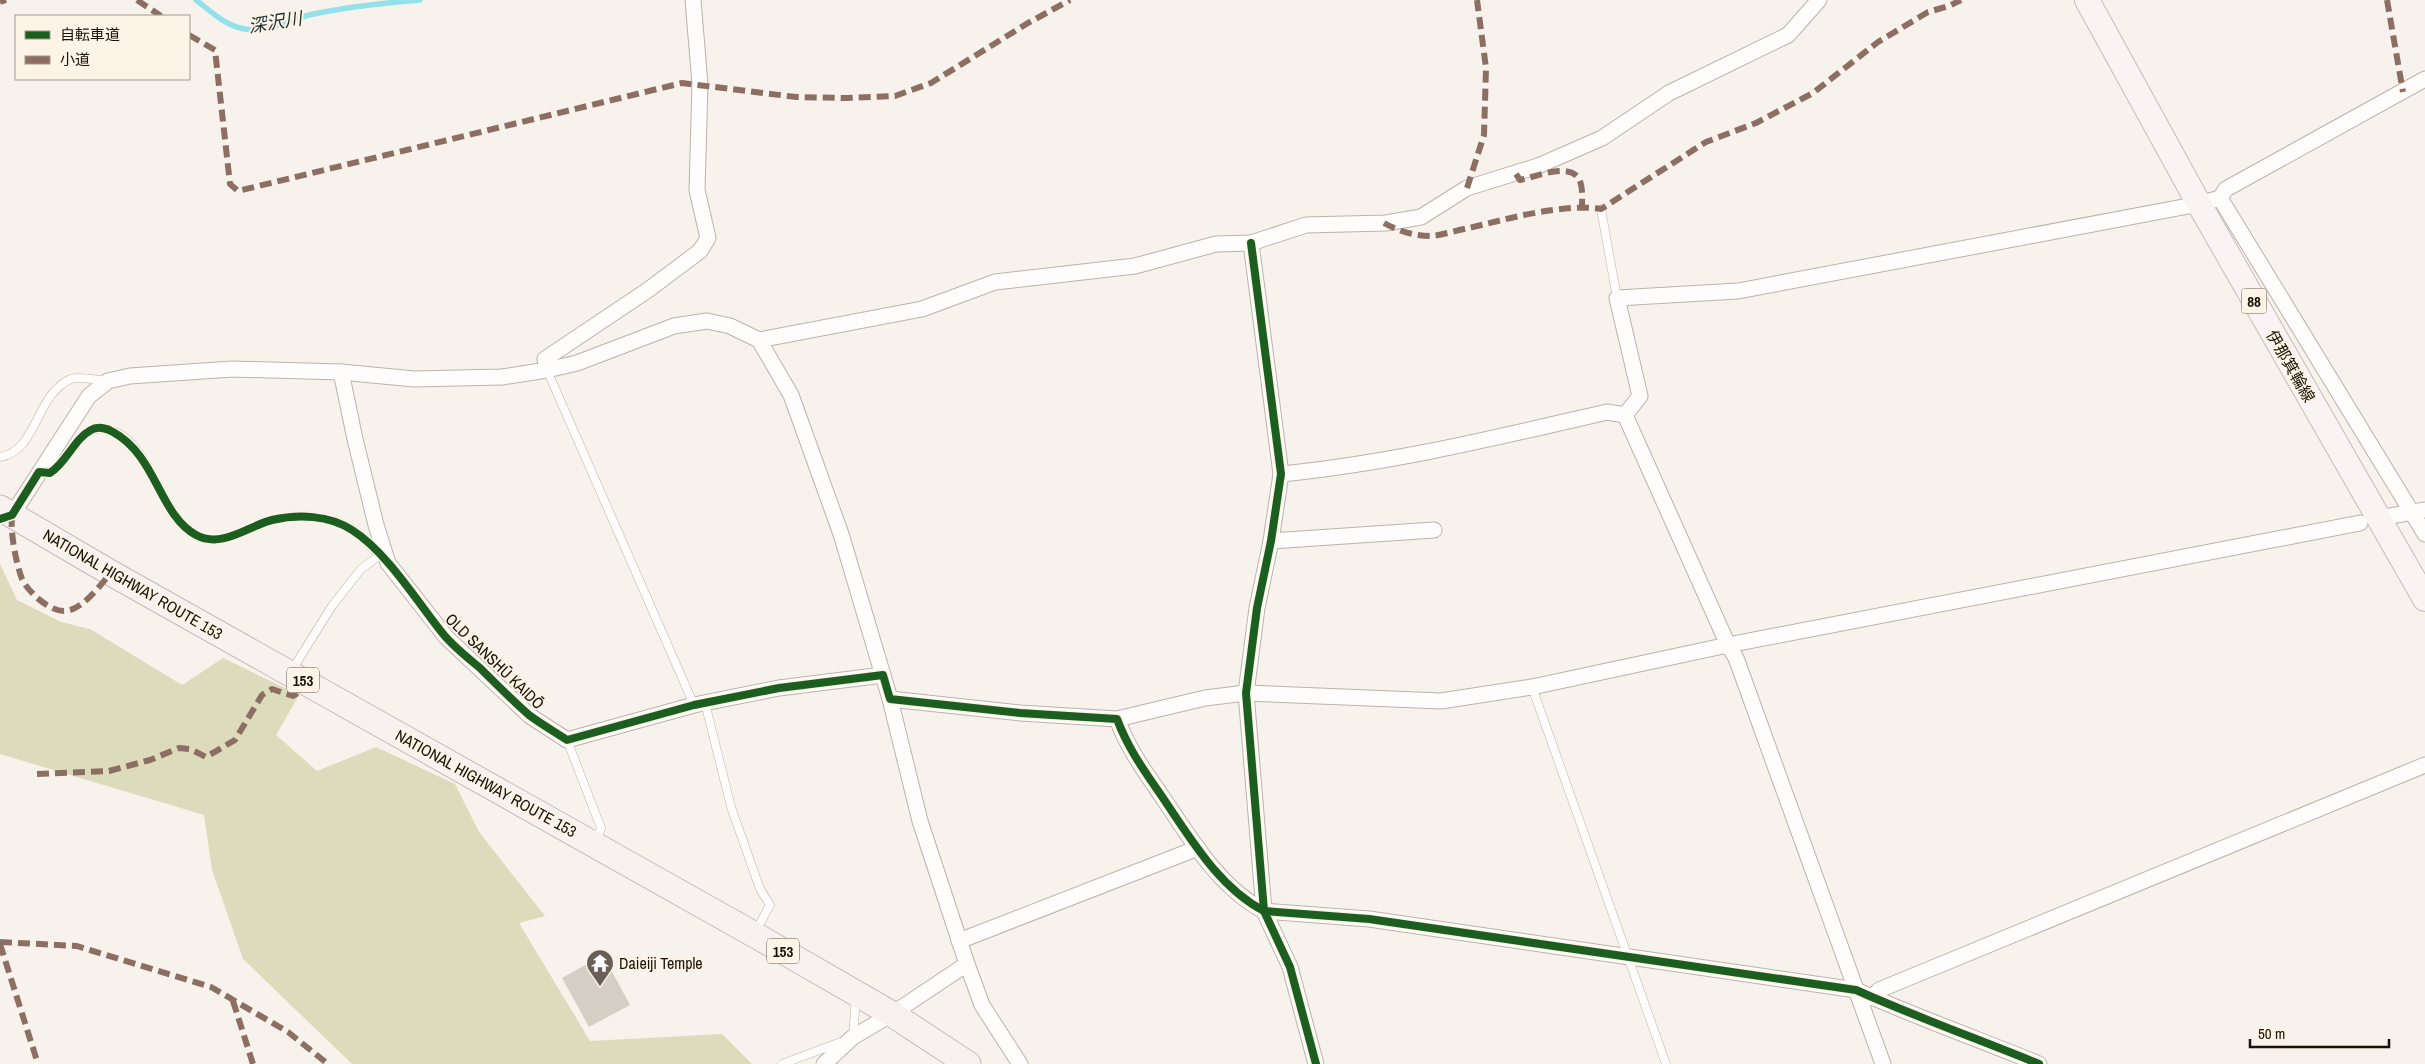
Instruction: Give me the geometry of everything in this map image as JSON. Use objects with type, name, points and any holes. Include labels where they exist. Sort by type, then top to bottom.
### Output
[{"type":"highway","name":"NATIONAL HIGHWAY ROUTE 153","points":[[4,514],[290,672],[755,935],[892,1014],[968,1064]]},
{"type":"main road","name":"伊那箕輪線","points":[[2087,0],[2210,201],[2425,599]]},
{"type":"street","points":[[547,370],[544,359],[648,290],[700,251],[708,238],[697,190],[700,84],[693,0]]},
{"type":"street","points":[[759,340],[922,309],[995,282],[1135,266],[1216,244],[1250,243],[1306,225],[1386,223],[1421,217],[1467,188],[1538,166],[1602,138],[1669,93],[1788,35],[1819,0]]},
{"type":"street","points":[[1625,415],[1640,396],[1618,298],[1738,291],[2210,201],[2226,189],[2422,81]]},
{"type":"street","points":[[2210,201],[2419,511],[2425,534]]},
{"type":"street","points":[[1250,243],[1281,474],[1271,541],[1257,608],[1246,693],[1264,911],[1290,968],[1316,1064]]},
{"type":"street","points":[[4,514],[39,472],[89,396],[108,381],[130,376],[232,369],[341,372],[414,379],[502,377],[577,363],[674,326],[707,321],[730,326],[759,340],[790,395],[841,534],[890,699],[920,821],[966,964],[982,1005],[1020,1064]]},
{"type":"street","points":[[341,372],[357,449],[384,559]]},
{"type":"street","points":[[1281,474],[1326,470],[1429,453],[1607,412],[1625,415]]},
{"type":"street","points":[[1625,415],[1728,645],[1736,658],[1882,1064]]},
{"type":"street","points":[[2390,516],[2419,511]]},
{"type":"street","points":[[890,699],[1020,713],[1117,719],[1205,698],[1246,693],[1440,701],[1532,687],[1728,645],[2360,523]]},
{"type":"street","points":[[1271,541],[1434,530]]},
{"type":"street","name":"OLD SANSHŪ KAIDŌ","points":[[384,559],[446,637],[530,716],[567,740]]},
{"type":"street","points":[[567,740],[700,704],[779,688],[883,675]]},
{"type":"street","points":[[1117,719],[1126,743],[1212,867],[1249,903],[1264,911],[1369,919],[1856,990],[2039,1064]]},
{"type":"street","points":[[1873,998],[1879,990],[2425,765]]},
{"type":"street","points":[[959,941],[1198,848]]},
{"type":"street","points":[[824,1064],[853,1037],[892,1014],[966,964]]},
{"type":"lane","points":[[1601,209],[1618,298]]},
{"type":"lane","points":[[547,370],[700,704],[731,808],[760,889],[770,905],[755,935]]},
{"type":"lane","points":[[0,458],[21,447],[52,391],[72,378],[108,381]]},
{"type":"lane","name":"OLD SANSHŪ KAIDŌ","points":[[39,472],[50,473],[59,467],[81,438],[92,428],[107,429],[128,440],[142,457],[162,494],[183,525],[197,536],[215,540],[235,535],[270,520],[303,516],[333,521],[352,530],[384,559]]},
{"type":"lane","points":[[290,672],[332,606],[361,569],[384,559]]},
{"type":"lane","points":[[1532,687],[1666,1064]]},
{"type":"lane","points":[[567,740],[601,828],[595,844]]},
{"type":"lane","points":[[782,1064],[853,1037],[856,994]]},
{"type":"green space","points":[[0,564],[17,600],[61,622],[90,629],[182,685],[223,658],[299,695],[276,735],[317,771],[376,747],[455,784],[479,832],[545,916],[519,923],[590,1041],[722,1034],[752,1064],[352,1064],[243,959],[212,870],[204,815],[0,754]]},
{"type":"building","points":[[603,955],[630,1005],[589,1027],[562,978]]},
{"type":"waterway","name":"深沢川","points":[[196,0],[225,22],[253,30],[269,28],[309,15],[336,10],[420,0]]},
{"type":"marked path","points":[[0,2],[6,0]]},
{"type":"marked path","points":[[137,0],[160,15]]},
{"type":"marked path","points":[[190,36],[215,50],[230,184],[238,191],[682,83],[796,97],[846,98],[895,96],[931,83],[1028,23],[1070,0]]},
{"type":"marked path","points":[[1467,188],[1484,135],[1486,68],[1477,0]]},
{"type":"marked path","points":[[1384,223],[1406,233],[1431,236],[1517,216],[1553,210],[1570,208],[1601,209],[1706,142],[1756,123],[1813,93],[1878,42],[1928,12],[1949,6],[1961,0]]},
{"type":"marked path","points":[[2387,0],[2403,92]]},
{"type":"marked path","points":[[1516,174],[1520,180],[1551,172],[1560,171],[1574,174],[1579,179],[1581,185],[1582,206]]},
{"type":"marked path","points":[[12,515],[14,547],[22,579],[34,595],[52,608],[64,611],[77,607],[111,573]]},
{"type":"marked path","points":[[37,774],[109,771],[150,760],[179,748],[190,749],[206,757],[235,740],[262,695],[272,689],[293,696],[311,685]]},
{"type":"marked path","points":[[0,942],[77,946],[211,987],[288,1032],[328,1064]]},
{"type":"marked path","points":[[0,944],[38,1064]]},
{"type":"marked path","points":[[233,1001],[253,1064]]},
{"type":"cycle path","points":[[1251,243],[1281,474],[1271,541],[1257,608],[1246,693],[1264,911],[1290,967],[1316,1064]]},
{"type":"cycle path","points":[[0,519],[12,515],[39,472],[50,473],[61,463],[85,434],[93,429],[105,429],[128,442],[149,470],[174,514],[184,526],[196,535],[206,539],[225,538],[272,520],[292,517],[313,517],[333,521],[352,530],[390,564],[452,644],[529,715],[567,740],[694,705],[779,688],[883,675],[890,699],[1020,713],[1117,719],[1138,761],[1208,862],[1234,890],[1264,911],[1369,919],[1856,990],[2039,1064]]},
{"type":"place","name":"Daieiji Temple","points":[[600,987]]}]
